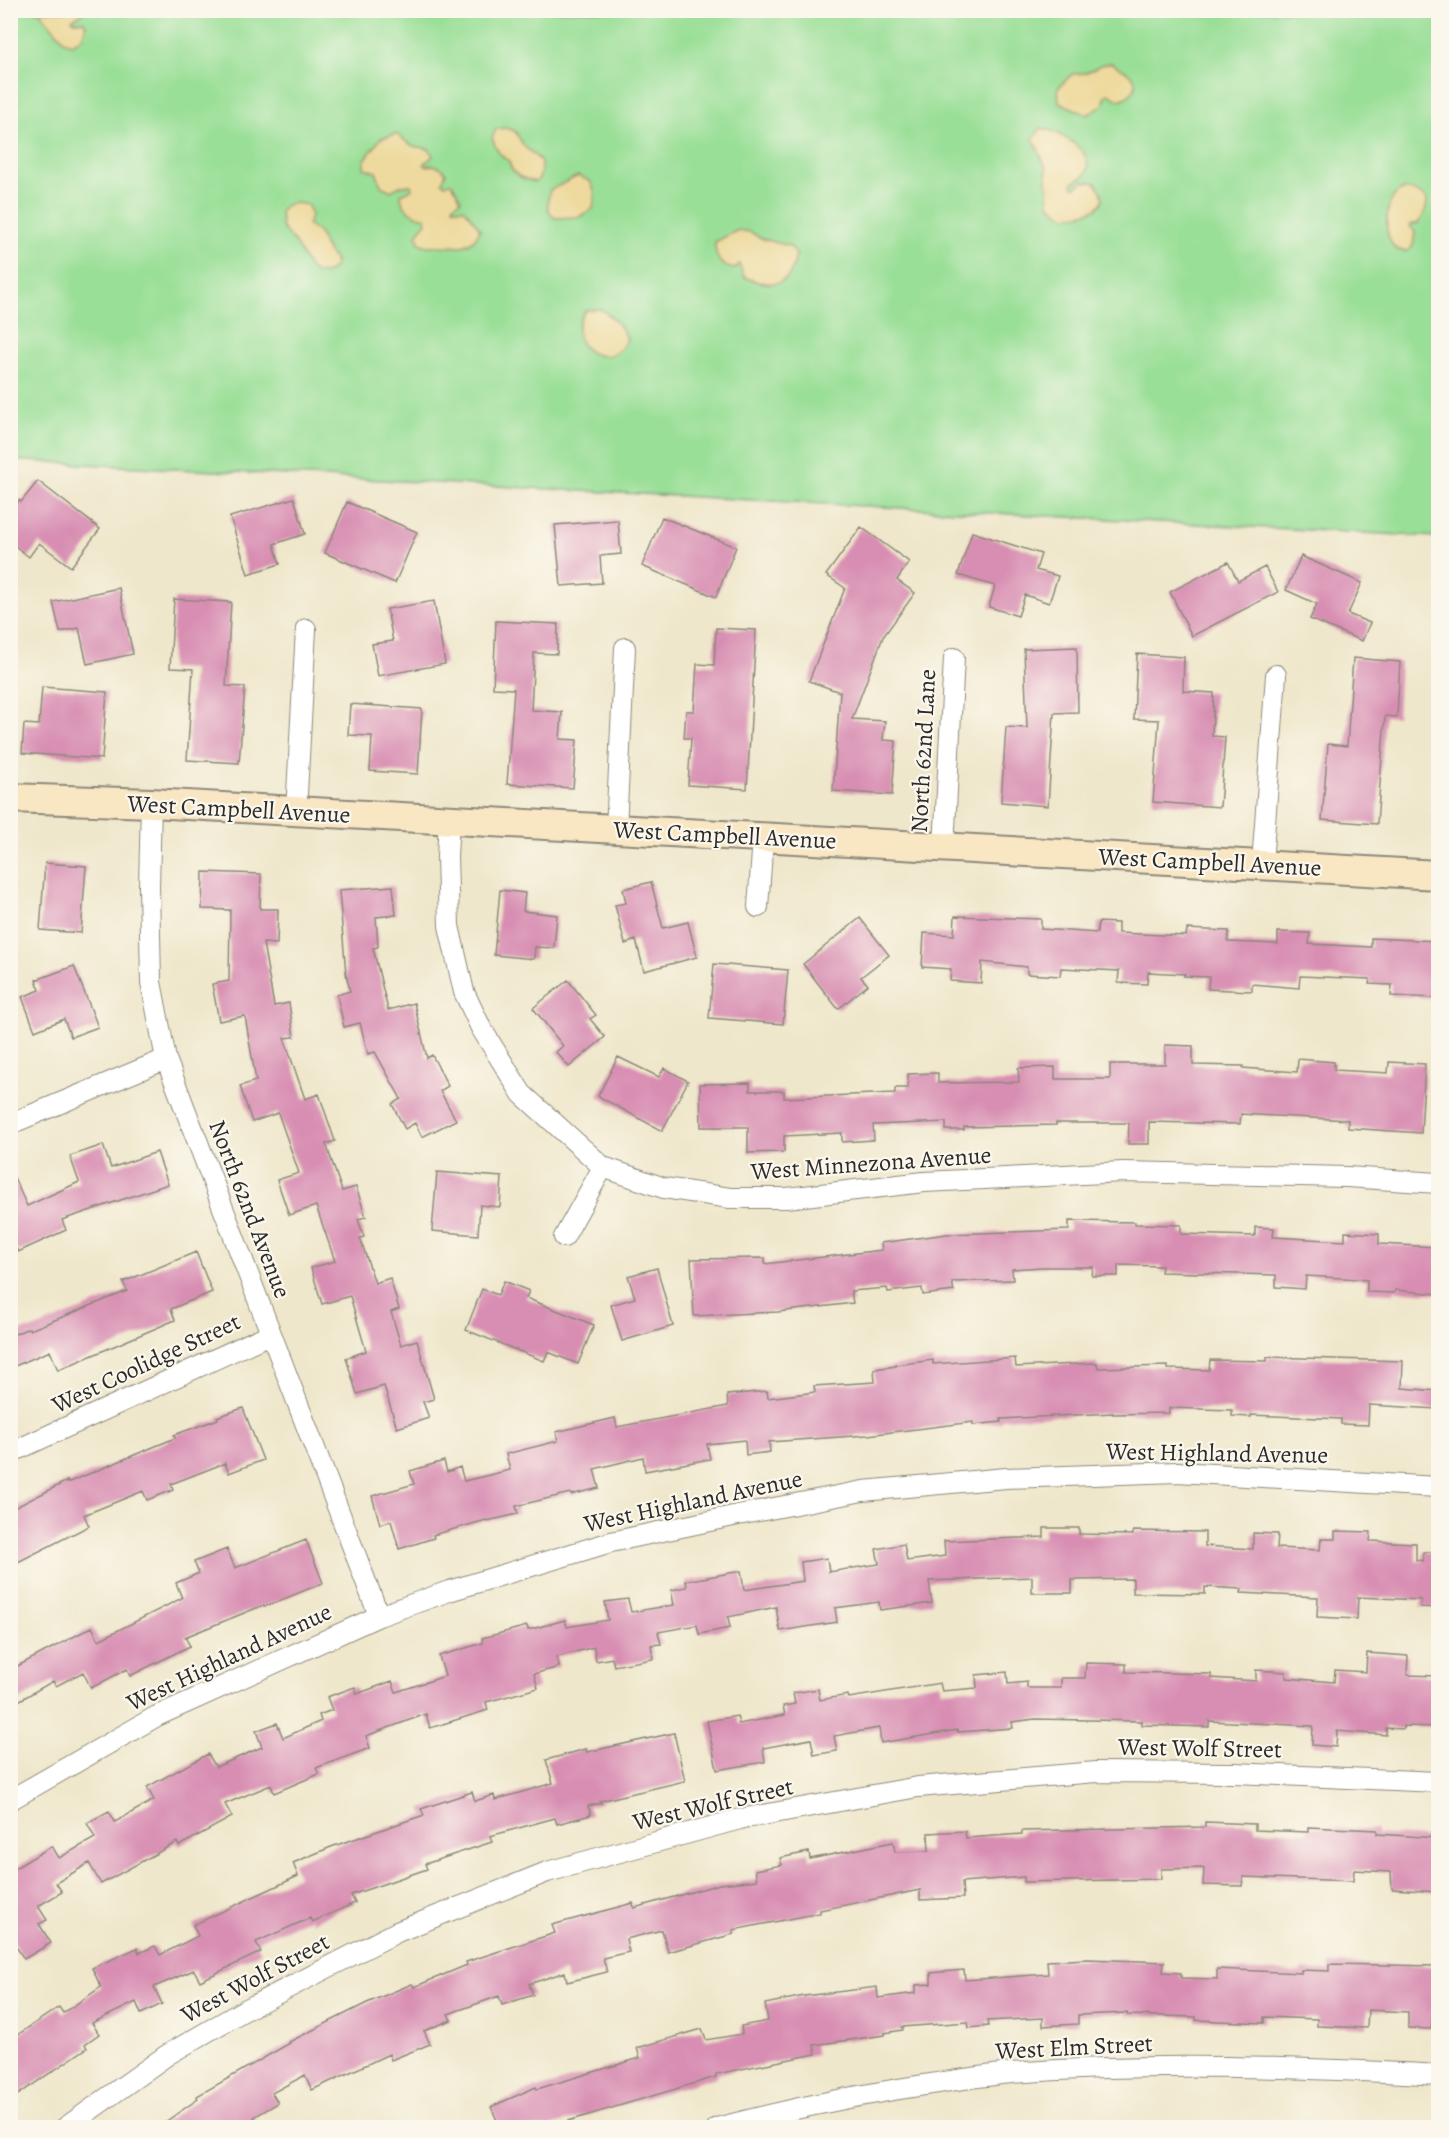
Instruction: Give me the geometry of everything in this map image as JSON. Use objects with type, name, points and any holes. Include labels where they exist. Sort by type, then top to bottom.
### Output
[{"type":"street","points":[[296,812],[306,629]]},
{"type":"street","points":[[616,829],[625,648]]},
{"type":"street","name":"North 62nd Lane","points":[[944,847],[954,658]]},
{"type":"street","points":[[1262,864],[1276,675]]},
{"type":"street","name":"West Campbell Avenue","points":[[10,798],[151,803],[1438,875]]},
{"type":"street","name":"North 62nd Avenue","points":[[151,803],[151,982],[166,1059],[379,1616]]},
{"type":"street","name":"West Minnezona Avenue","points":[[449,821],[447,856],[449,926],[464,992],[481,1028],[522,1094],[603,1167],[664,1188],[730,1198],[787,1198],[924,1182],[1122,1173],[1347,1177],[1438,1183]]},
{"type":"street","points":[[758,907],[763,838]]},
{"type":"street","points":[[10,1124],[166,1059]]},
{"type":"street","points":[[564,1237],[603,1167]]},
{"type":"street","name":"West Coolidge Street","points":[[10,1453],[270,1334]]},
{"type":"street","name":"West Highland Avenue","points":[[10,1800],[157,1716],[379,1616],[449,1591],[611,1542],[863,1491],[1006,1478],[1177,1472],[1438,1487]]},
{"type":"street","name":"West Wolf Street","points":[[65,2127],[167,2055],[243,2012],[397,1932],[547,1872],[740,1819],[918,1787],[1096,1772],[1235,1773],[1438,1782]]},
{"type":"street","name":"West Elm Street","points":[[717,2127],[783,2111],[885,2091],[1010,2073],[1196,2067],[1317,2068],[1438,2075]]},
{"type":"green space","points":[[10,11],[1438,11],[1438,537],[11,460]]},
{"type":"sand","points":[[39,11],[87,11],[72,19],[83,21],[86,25],[82,38],[72,44],[65,42]]},
{"type":"sand","points":[[1112,63],[1135,80],[1134,90],[1129,96],[1118,100],[1109,94],[1106,95],[1103,106],[1087,115],[1059,102],[1058,88],[1072,74],[1085,73],[1103,64]]},
{"type":"sand","points":[[505,128],[515,131],[524,146],[540,161],[541,173],[535,182],[515,173],[509,161],[496,148],[492,138],[496,129]]},
{"type":"sand","points":[[1041,128],[1065,137],[1081,149],[1088,165],[1084,176],[1072,184],[1073,187],[1083,181],[1096,183],[1103,198],[1100,206],[1091,211],[1067,216],[1049,204],[1046,167],[1033,139]]},
{"type":"sand","points":[[396,134],[413,146],[429,149],[433,156],[424,164],[438,166],[446,173],[442,182],[452,183],[461,200],[453,208],[465,209],[480,229],[473,241],[463,246],[451,247],[428,246],[419,243],[417,235],[426,222],[426,218],[408,210],[401,199],[401,194],[412,189],[411,185],[400,186],[391,191],[381,186],[376,172],[364,168],[364,161],[381,138]]},
{"type":"sand","points":[[578,176],[590,181],[595,193],[593,209],[579,217],[555,218],[548,206],[550,190]]},
{"type":"sand","points":[[1405,189],[1416,191],[1427,199],[1422,219],[1410,226],[1415,232],[1413,246],[1407,251],[1394,247],[1390,242],[1387,227],[1390,204],[1397,193]]},
{"type":"sand","points":[[297,203],[308,205],[311,216],[308,225],[319,233],[325,247],[335,260],[333,269],[325,274],[316,273],[310,269],[295,243],[282,228],[280,212],[286,205]]},
{"type":"sand","points":[[738,230],[790,246],[796,254],[794,265],[785,279],[771,284],[754,281],[744,277],[739,264],[735,269],[722,264],[717,257],[715,242]]},
{"type":"sand","points":[[600,309],[616,322],[627,339],[620,350],[610,355],[590,352],[582,345],[578,335],[579,323],[586,310]]},
{"type":"building","points":[[38,481],[100,529],[71,567],[39,543],[29,557],[10,542],[10,512]]},
{"type":"building","points":[[294,498],[305,534],[274,544],[280,564],[248,574],[230,517]]},
{"type":"building","points":[[347,502],[417,532],[395,583],[325,553]]},
{"type":"building","points":[[662,517],[736,547],[716,597],[642,566]]},
{"type":"building","points":[[618,520],[621,554],[600,556],[602,583],[561,586],[555,525]]},
{"type":"building","points":[[861,527],[909,562],[897,580],[915,593],[883,637],[852,719],[885,721],[883,740],[896,741],[892,795],[833,791],[840,692],[809,681],[845,588],[826,575]]},
{"type":"building","points":[[972,532],[1041,554],[1036,570],[1058,576],[1049,603],[1025,595],[1018,616],[989,607],[995,586],[958,575]]},
{"type":"building","points":[[1301,556],[1362,583],[1348,614],[1370,623],[1362,641],[1310,619],[1317,604],[1286,590]]},
{"type":"building","points":[[1228,562],[1238,581],[1265,567],[1278,592],[1192,636],[1170,592]]},
{"type":"building","points":[[119,588],[133,654],[87,664],[79,628],[60,632],[53,602]]},
{"type":"building","points":[[174,599],[231,602],[226,686],[245,687],[239,763],[187,760],[193,669],[170,668]]},
{"type":"building","points":[[434,601],[445,664],[378,676],[372,644],[393,641],[387,609]]},
{"type":"building","points":[[496,621],[558,624],[557,654],[534,653],[531,710],[562,712],[560,739],[577,740],[573,788],[507,784],[514,689],[493,688]]},
{"type":"building","points":[[716,628],[756,630],[747,789],[688,785],[691,738],[684,738],[686,711],[694,711],[697,664],[714,665]]},
{"type":"building","points":[[1077,647],[1078,712],[1054,713],[1048,806],[1001,802],[1006,727],[1027,728],[1024,649]]},
{"type":"building","points":[[1137,654],[1184,657],[1183,691],[1214,693],[1212,736],[1225,737],[1220,807],[1153,802],[1159,720],[1134,719]]},
{"type":"building","points":[[1353,658],[1400,662],[1397,717],[1385,716],[1377,824],[1322,820],[1328,744],[1347,746]]},
{"type":"building","points":[[42,687],[107,692],[102,759],[22,753],[24,724],[39,725]]},
{"type":"building","points":[[350,704],[422,709],[418,774],[370,771],[372,736],[348,735]]},
{"type":"building","points":[[45,863],[86,866],[81,933],[40,930]]},
{"type":"building","points":[[203,872],[261,874],[260,909],[278,909],[277,944],[263,943],[274,1006],[289,1003],[294,1037],[284,1038],[305,1099],[319,1094],[335,1141],[326,1144],[342,1191],[356,1187],[366,1217],[358,1219],[364,1237],[360,1238],[375,1283],[390,1278],[399,1309],[391,1312],[401,1345],[417,1340],[434,1399],[423,1402],[429,1418],[397,1428],[384,1386],[357,1394],[346,1358],[366,1351],[350,1296],[322,1304],[311,1268],[335,1261],[316,1206],[289,1215],[277,1180],[299,1173],[278,1113],[252,1122],[240,1086],[256,1081],[245,1016],[219,1021],[212,984],[229,981],[230,910],[202,909]]},
{"type":"building","points":[[651,882],[663,928],[688,922],[697,957],[644,971],[636,940],[625,944],[615,905],[626,903],[623,889]]},
{"type":"building","points":[[393,886],[396,915],[376,917],[378,947],[373,948],[388,1010],[414,1003],[427,1058],[432,1055],[448,1086],[440,1091],[456,1120],[422,1137],[415,1123],[405,1129],[392,1104],[401,1099],[375,1052],[368,1054],[360,1023],[344,1027],[337,995],[350,991],[346,974],[339,890]]},
{"type":"building","points":[[500,890],[525,893],[523,911],[557,915],[554,948],[535,947],[534,959],[494,955]]},
{"type":"building","points":[[955,916],[1041,919],[1041,929],[1097,933],[1098,922],[1118,923],[1118,933],[1186,936],[1187,929],[1229,931],[1228,942],[1278,944],[1278,932],[1310,933],[1309,944],[1371,947],[1371,938],[1438,941],[1436,998],[1391,996],[1392,985],[1369,984],[1370,979],[1300,976],[1299,988],[1252,984],[1252,991],[1208,989],[1209,977],[1184,976],[1185,974],[1148,972],[1147,984],[1118,983],[1119,971],[1061,968],[1060,976],[1027,974],[1027,967],[982,962],[981,983],[950,981],[951,969],[922,967],[924,933],[954,935]]},
{"type":"building","points":[[860,918],[889,955],[861,977],[868,985],[838,1009],[803,964]]},
{"type":"building","points":[[714,964],[788,970],[783,1024],[709,1018]]},
{"type":"building","points":[[74,966],[98,1027],[71,1037],[64,1019],[35,1031],[22,997],[40,990],[36,980]]},
{"type":"building","points":[[568,980],[596,1015],[590,1019],[605,1037],[569,1067],[556,1052],[563,1046],[533,1008]]},
{"type":"building","points":[[1165,1045],[1193,1046],[1193,1065],[1243,1066],[1243,1068],[1297,1072],[1298,1059],[1334,1062],[1334,1070],[1388,1073],[1389,1062],[1425,1064],[1421,1133],[1348,1128],[1348,1120],[1241,1114],[1240,1124],[1149,1122],[1149,1144],[1128,1144],[1129,1123],[1056,1123],[1056,1125],[964,1127],[964,1130],[946,1130],[946,1122],[873,1125],[874,1140],[842,1142],[842,1133],[784,1136],[784,1152],[748,1153],[748,1127],[701,1127],[700,1084],[750,1083],[750,1091],[784,1091],[784,1098],[895,1093],[895,1088],[908,1088],[908,1074],[938,1073],[938,1083],[1019,1082],[1018,1068],[1055,1067],[1055,1079],[1110,1079],[1110,1064],[1165,1064]]},
{"type":"building","points":[[618,1057],[659,1077],[664,1068],[688,1081],[662,1131],[598,1096]]},
{"type":"building","points":[[103,1145],[111,1168],[157,1152],[168,1184],[62,1220],[66,1230],[18,1252],[10,1237],[10,1169],[27,1206],[79,1182],[70,1156]]},
{"type":"building","points":[[437,1172],[502,1177],[500,1207],[480,1205],[478,1235],[432,1231]]},
{"type":"building","points":[[1069,1221],[1181,1225],[1181,1234],[1255,1236],[1255,1227],[1274,1228],[1273,1237],[1345,1241],[1345,1232],[1379,1234],[1379,1244],[1438,1247],[1438,1294],[1395,1290],[1394,1293],[1367,1292],[1367,1280],[1343,1278],[1306,1276],[1305,1289],[1276,1287],[1276,1275],[1161,1272],[1162,1266],[1118,1265],[1118,1276],[1092,1276],[1093,1267],[1042,1267],[1012,1269],[1013,1280],[952,1282],[954,1291],[923,1295],[922,1288],[888,1292],[887,1288],[851,1291],[853,1303],[778,1312],[694,1316],[691,1259],[765,1258],[765,1264],[882,1250],[881,1243],[947,1234],[1069,1230]]},
{"type":"building","points":[[196,1252],[212,1292],[171,1309],[175,1320],[58,1370],[50,1351],[10,1368],[10,1336],[127,1291],[123,1282]]},
{"type":"building","points":[[657,1268],[673,1326],[622,1341],[611,1305],[635,1298],[628,1276]]},
{"type":"building","points":[[504,1281],[529,1291],[526,1298],[594,1325],[578,1364],[548,1352],[544,1361],[466,1330],[482,1289],[498,1295]]},
{"type":"building","points":[[1267,1357],[1403,1361],[1402,1388],[1438,1391],[1438,1409],[1369,1405],[1368,1425],[1341,1424],[1341,1419],[1232,1416],[1232,1410],[1169,1408],[1169,1413],[1113,1413],[1001,1419],[1001,1422],[973,1425],[973,1422],[868,1435],[769,1442],[770,1452],[746,1455],[745,1440],[707,1444],[710,1459],[645,1471],[643,1457],[594,1469],[599,1488],[516,1506],[518,1514],[486,1520],[433,1535],[434,1538],[399,1549],[391,1521],[380,1524],[372,1496],[414,1484],[410,1471],[444,1461],[447,1472],[460,1467],[464,1481],[510,1470],[506,1454],[558,1441],[556,1432],[615,1418],[617,1427],[728,1406],[727,1395],[767,1391],[768,1398],[815,1392],[814,1386],[875,1382],[874,1369],[896,1365],[933,1360],[933,1364],[1015,1358],[1016,1367],[1097,1363],[1098,1368],[1168,1366],[1168,1369],[1209,1370],[1210,1360],[1267,1361]]},
{"type":"building","points":[[243,1408],[263,1460],[229,1473],[225,1463],[171,1484],[173,1490],[147,1500],[143,1491],[84,1515],[89,1526],[10,1566],[10,1510],[67,1481],[67,1483],[175,1438],[174,1435]]},
{"type":"building","points":[[1044,1528],[1079,1528],[1079,1534],[1133,1535],[1133,1531],[1205,1532],[1205,1546],[1253,1549],[1253,1533],[1278,1534],[1277,1548],[1320,1550],[1321,1539],[1335,1539],[1335,1531],[1371,1532],[1370,1541],[1416,1543],[1416,1560],[1423,1561],[1423,1552],[1438,1552],[1438,1608],[1420,1607],[1421,1600],[1358,1597],[1357,1619],[1317,1617],[1318,1597],[1241,1593],[1242,1589],[1205,1587],[1205,1594],[1133,1593],[1133,1579],[1072,1580],[1072,1593],[1032,1593],[1032,1577],[929,1581],[932,1603],[880,1610],[879,1602],[835,1608],[837,1622],[780,1631],[776,1607],[728,1617],[730,1628],[699,1634],[697,1625],[658,1632],[661,1644],[651,1645],[653,1659],[614,1666],[612,1658],[596,1661],[594,1647],[557,1657],[559,1667],[534,1674],[538,1688],[486,1702],[488,1710],[430,1728],[426,1714],[366,1736],[370,1748],[316,1768],[319,1774],[274,1793],[271,1785],[225,1804],[232,1817],[179,1846],[177,1842],[101,1884],[89,1863],[56,1883],[62,1892],[38,1906],[47,1920],[39,1924],[51,1943],[24,1959],[10,1937],[10,1871],[52,1846],[59,1858],[95,1838],[87,1823],[109,1811],[115,1822],[154,1800],[147,1787],[208,1754],[216,1767],[262,1747],[256,1731],[277,1723],[283,1738],[321,1721],[319,1715],[332,1710],[327,1697],[355,1687],[357,1694],[392,1681],[396,1692],[445,1676],[439,1656],[483,1643],[482,1638],[527,1626],[528,1630],[565,1620],[567,1627],[608,1620],[605,1602],[628,1599],[631,1612],[674,1605],[671,1590],[687,1587],[686,1581],[741,1571],[744,1590],[803,1581],[801,1562],[827,1558],[829,1572],[879,1564],[876,1549],[904,1544],[907,1561],[945,1556],[944,1541],[1044,1537]]},
{"type":"building","points":[[306,1540],[323,1583],[185,1637],[190,1646],[130,1676],[127,1669],[91,1688],[83,1672],[56,1686],[53,1681],[10,1706],[10,1670],[92,1627],[99,1640],[182,1598],[176,1583],[199,1573],[194,1562],[227,1549],[235,1568]]},
{"type":"building","points":[[1367,1653],[1408,1656],[1407,1675],[1438,1676],[1438,1727],[1386,1728],[1386,1735],[1337,1731],[1336,1747],[1312,1745],[1313,1726],[1209,1721],[1209,1727],[1142,1725],[1142,1721],[1035,1719],[1012,1722],[1013,1728],[958,1732],[958,1730],[881,1743],[879,1728],[834,1736],[837,1751],[814,1755],[811,1739],[763,1748],[765,1762],[717,1770],[707,1721],[737,1716],[739,1724],[785,1715],[783,1706],[795,1704],[793,1693],[818,1689],[820,1700],[848,1695],[849,1698],[940,1683],[942,1691],[977,1688],[976,1675],[1007,1672],[1008,1684],[1027,1682],[1027,1688],[1061,1688],[1061,1678],[1085,1678],[1086,1663],[1126,1664],[1126,1672],[1211,1674],[1211,1678],[1256,1681],[1256,1670],[1286,1672],[1286,1678],[1334,1682],[1335,1670],[1366,1672]]},
{"type":"building","points":[[674,1733],[685,1781],[600,1801],[601,1803],[588,1806],[591,1815],[557,1824],[555,1818],[490,1836],[492,1842],[425,1864],[427,1869],[351,1895],[355,1903],[312,1922],[310,1918],[256,1942],[261,1952],[200,1981],[194,1970],[154,1987],[162,2004],[141,2014],[136,2002],[92,2023],[99,2034],[85,2044],[87,2048],[10,2100],[10,2040],[59,2007],[63,2013],[101,1987],[92,1968],[137,1948],[139,1953],[155,1946],[160,1955],[198,1936],[193,1925],[298,1876],[293,1863],[331,1847],[424,1815],[421,1809],[472,1792],[475,1801],[494,1795],[495,1800],[553,1783],[546,1760],[586,1749],[587,1752]]},
{"type":"building","points":[[1205,1822],[1255,1824],[1255,1830],[1308,1832],[1308,1827],[1377,1830],[1377,1834],[1438,1838],[1438,1892],[1392,1889],[1391,1872],[1354,1870],[1353,1881],[1243,1877],[1242,1886],[1203,1885],[1204,1868],[1161,1869],[1161,1879],[1024,1882],[1024,1877],[962,1882],[963,1898],[920,1900],[920,1890],[733,1930],[734,1934],[668,1952],[662,1930],[626,1939],[629,1952],[603,1958],[607,1972],[567,1982],[565,1972],[529,1984],[533,1995],[502,2005],[499,1996],[448,2014],[451,2020],[424,2031],[430,2044],[391,2060],[389,2054],[312,2090],[305,2075],[272,2093],[278,2103],[254,2117],[261,2127],[158,2127],[198,2099],[197,2096],[289,2042],[367,2003],[412,1984],[414,1987],[467,1965],[466,1962],[555,1933],[552,1925],[633,1903],[634,1908],[720,1884],[757,1880],[755,1870],[782,1865],[780,1858],[809,1852],[810,1859],[893,1842],[895,1852],[929,1851],[928,1833],[965,1831],[966,1838],[1022,1834],[1022,1831],[1205,1827]]},
{"type":"building","points":[[1088,1959],[1164,1962],[1163,1972],[1181,1973],[1181,1978],[1217,1979],[1217,1969],[1301,1973],[1301,1970],[1329,1971],[1329,1964],[1438,1966],[1438,2014],[1432,2014],[1431,2029],[1408,2028],[1408,2012],[1368,2010],[1367,2028],[1317,2026],[1317,2019],[1264,2017],[1264,2023],[1196,2020],[1196,2017],[1127,2015],[1127,2013],[1078,2015],[1078,2024],[1043,2026],[1043,2018],[987,2021],[988,2026],[969,2028],[968,2022],[902,2027],[903,2030],[885,2033],[885,2035],[814,2045],[816,2054],[716,2074],[716,2077],[548,2127],[500,2127],[491,2107],[536,2087],[537,2089],[640,2058],[637,2048],[702,2029],[706,2040],[742,2034],[741,2026],[768,2021],[765,2004],[804,1996],[877,1987],[878,1998],[916,1993],[916,1985],[931,1984],[931,1973],[964,1970],[965,1980],[1048,1974],[1047,1961]]}]
